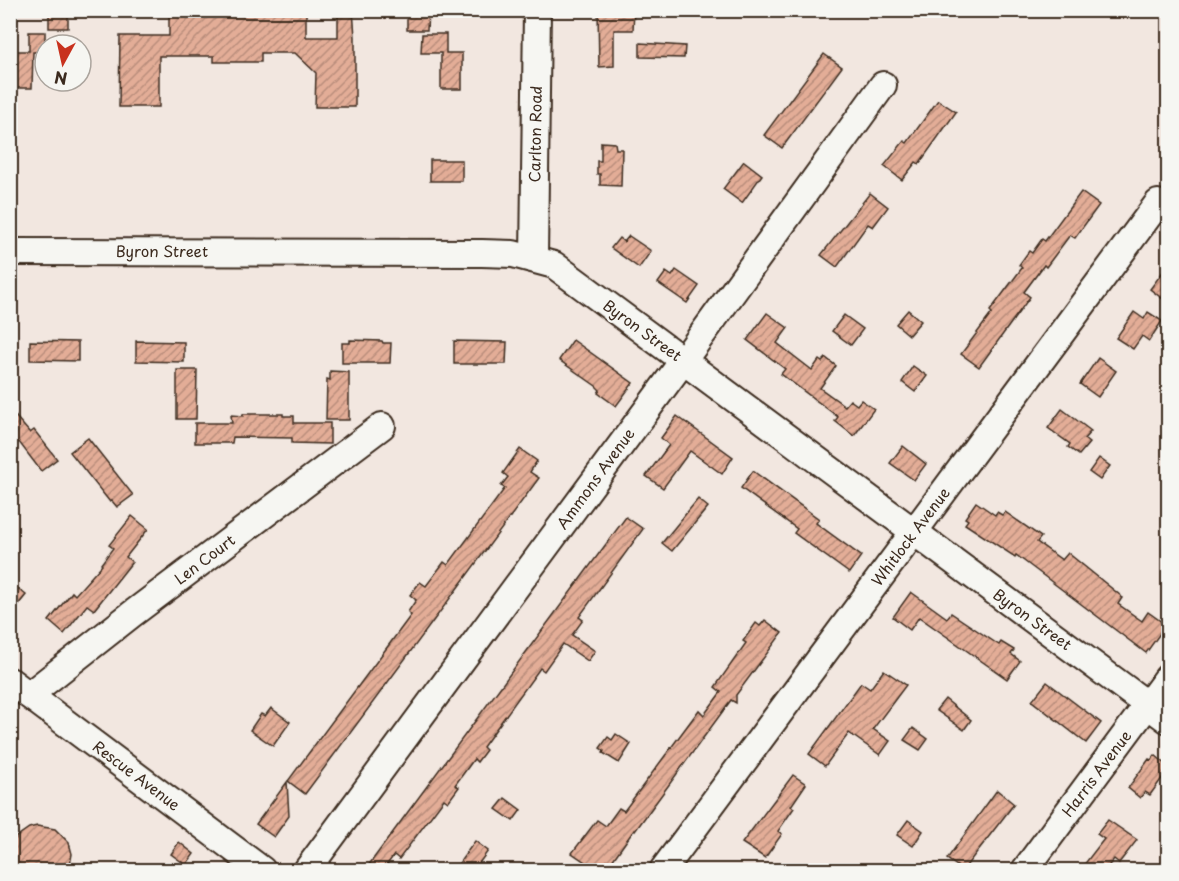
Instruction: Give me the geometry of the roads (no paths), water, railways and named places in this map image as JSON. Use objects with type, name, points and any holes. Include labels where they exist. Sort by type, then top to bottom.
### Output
[{"type":"street","name":"Carlton Road","points":[[534,258],[537,10]]},
{"type":"street","name":"Ammons Avenue","points":[[307,870],[683,361],[883,85]]},
{"type":"street","name":"Whitlock Avenue","points":[[663,870],[1158,203]]},
{"type":"street","name":"Byron Street","points":[[10,252],[482,252],[513,254],[554,265],[1168,720]]},
{"type":"street","name":"Len Court","points":[[20,688],[132,614],[382,426]]},
{"type":"street","name":"Harris Avenue","points":[[1025,870],[1168,677]]},
{"type":"street","name":"Rescue Avenue","points":[[20,688],[262,870]]}]
